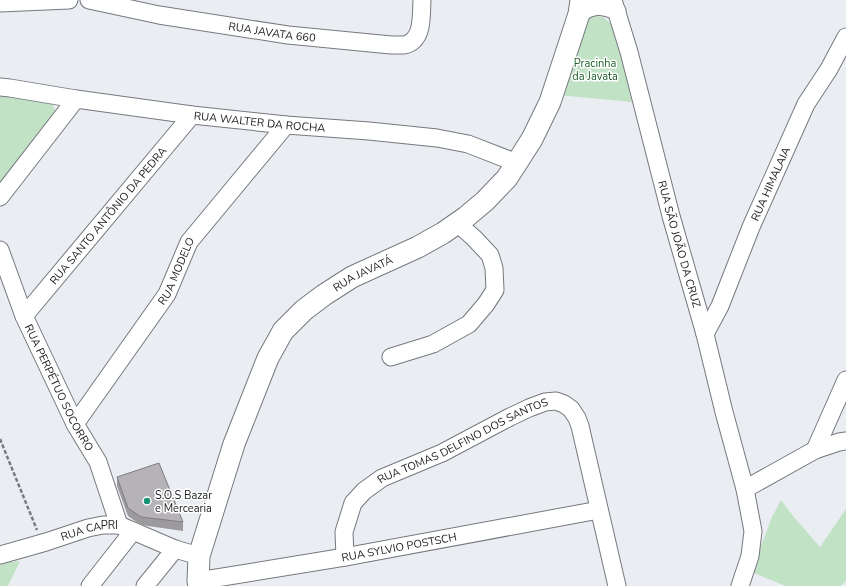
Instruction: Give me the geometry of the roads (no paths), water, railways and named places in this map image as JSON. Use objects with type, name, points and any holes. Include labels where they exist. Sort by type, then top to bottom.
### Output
[{"type":"street","points":[[7,2],[69,0]]},
{"type":"street","name":"RUA JAVATA 660","points":[[89,0],[159,15],[280,34],[391,45],[410,43],[418,35],[422,0]]},
{"type":"street","points":[[580,7],[615,6]]},
{"type":"street","name":"RUA SÃO JOÃO DA CRUZ","points":[[615,6],[629,52],[671,216],[705,334],[745,489],[753,531],[750,556],[740,586]]},
{"type":"street","name":"RUA JAVATÁ","points":[[199,584],[199,556],[234,444],[268,358],[283,331],[304,310],[352,277],[418,247],[457,224],[485,201],[507,178],[532,139],[550,102],[580,7]]},
{"type":"street","name":"RUA HIMALAIA","points":[[705,334],[720,306],[751,227],[806,104],[829,69],[846,37]]},
{"type":"street","name":"RUA WALTER DA ROCHA","points":[[0,87],[192,115],[437,138],[468,144],[517,163]]},
{"type":"street","points":[[0,197],[76,99]]},
{"type":"street","name":"RUA SANTO ANTÔNIO DA PEDRA","points":[[24,316],[192,115]]},
{"type":"street","name":"RUA MODELO","points":[[75,424],[167,294],[189,242],[286,125]]},
{"type":"street","points":[[391,357],[433,344],[468,324],[486,304],[495,290],[494,268],[490,255],[474,238],[457,224]]},
{"type":"street","name":"RUA PERPÉTUO SOCORRO","points":[[0,250],[24,316],[75,424],[98,462],[126,528]]},
{"type":"street","points":[[815,450],[846,380]]},
{"type":"street","name":"RUA TOMAS DELFINO DOS SANTOS","points":[[345,557],[344,532],[353,503],[364,491],[382,478],[442,453],[529,408],[545,402],[556,401],[571,409],[577,418],[617,586]]},
{"type":"street","points":[[745,489],[815,450],[846,441]]},
{"type":"street","name":"RUA SYLVIO POSTSCH","points":[[199,584],[599,510]]},
{"type":"street","name":"RUA CAPRI","points":[[0,555],[88,528],[103,525],[126,528],[175,549],[199,556]]},
{"type":"street","points":[[90,586],[126,528]]},
{"type":"street","points":[[145,586],[175,549]]},
{"type":"place","name":"S.O.S Bazar e Mercearia","points":[[147,501]]},
{"type":"park label","name":"Pracinha da Javata","points":[[595,69]]}]
